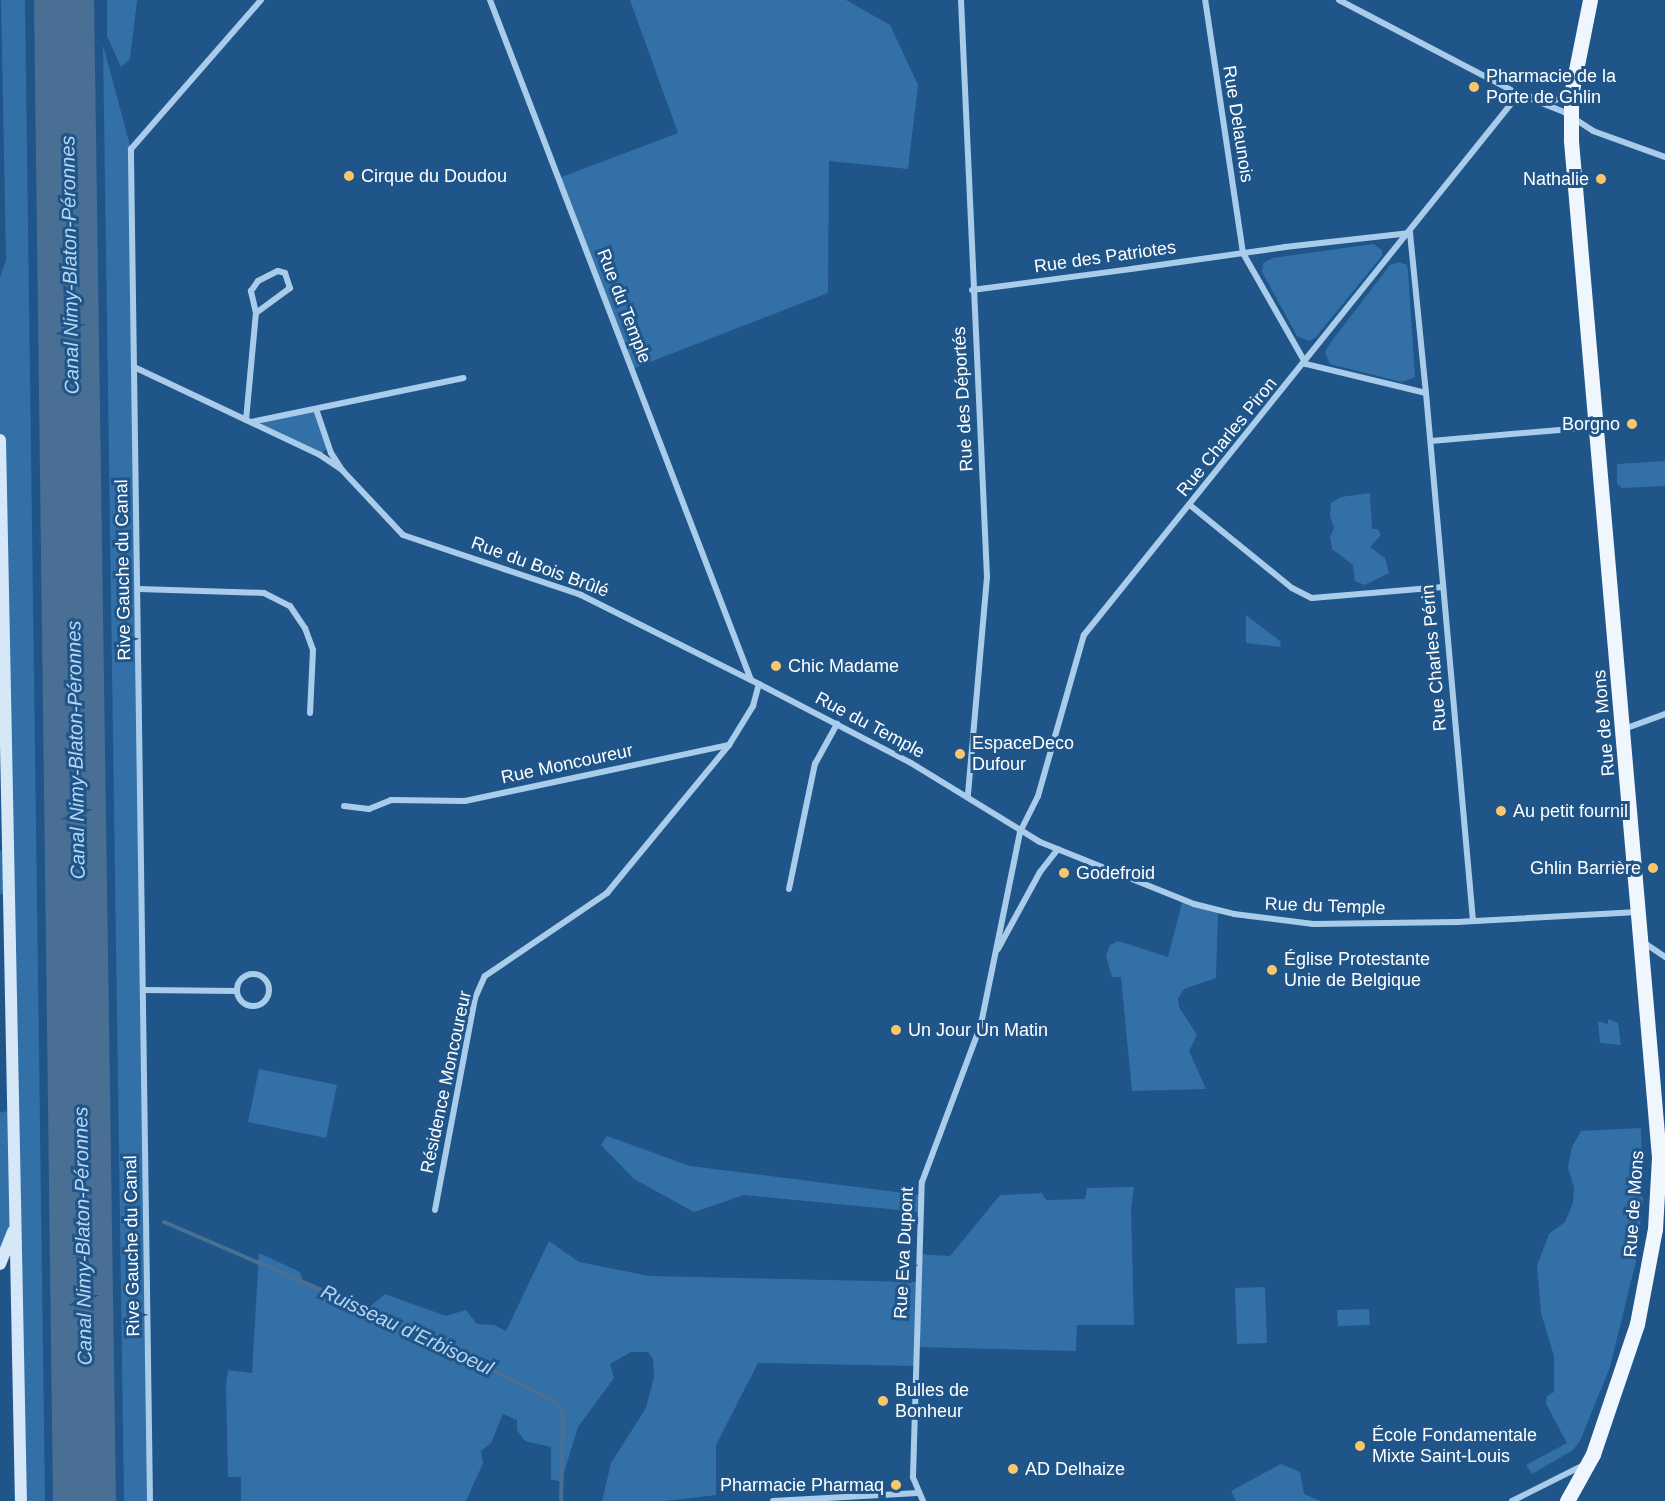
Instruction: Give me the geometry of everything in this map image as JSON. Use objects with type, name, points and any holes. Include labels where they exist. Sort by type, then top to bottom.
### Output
[{"type":"main road","name":"Rue de Mons","points":[[1567,1501],[1587,1464],[1626,1366],[1655,1229],[1658,1127],[1572,120],[1571,95],[1590,0]]},
{"type":"main road","points":[[0,440],[3,736],[21,1501]]},
{"type":"main road","points":[[0,1264],[16,1226]]},
{"type":"street","name":"Rive Gauche du Canal","points":[[150,1501],[139,589],[131,149],[261,0]]},
{"type":"street","name":"Rue du Temple","points":[[490,0],[751,680],[969,795],[1020,832],[1194,904],[1246,918],[1313,924],[1473,921],[1640,912]]},
{"type":"street","name":"Rue des Déportés","points":[[961,0],[972,290],[987,577],[969,795]]},
{"type":"street","name":"Rue Delaunois","points":[[1205,0],[1243,253]]},
{"type":"street","points":[[1339,0],[1519,94],[1564,112],[1572,120],[1665,157]]},
{"type":"street","points":[[1357,10],[1359,0]]},
{"type":"street","points":[[1519,94],[1553,101],[1571,95]]},
{"type":"street","name":"Rue Charles Piron","points":[[995,955],[1020,832],[1038,796],[1084,635],[1306,364],[1519,94]]},
{"type":"street","name":"Rue des Patriotes","points":[[972,290],[1410,233]]},
{"type":"street","name":"Rue Charles Périn","points":[[1410,233],[1431,441],[1473,921]]},
{"type":"street","points":[[1243,253],[1306,364],[1426,393]]},
{"type":"street","points":[[248,421],[255,313],[251,291],[258,281],[278,271],[285,273],[290,288],[255,313]]},
{"type":"street","points":[[134,367],[320,455],[342,470]]},
{"type":"street","points":[[248,421],[463,378]]},
{"type":"street","points":[[316,409],[331,453],[342,470]]},
{"type":"street","points":[[1431,441],[1598,426]]},
{"type":"street","name":"Rue du Bois Brûlé","points":[[342,470],[403,535],[581,595],[751,680]]},
{"type":"street","points":[[1191,506],[1292,588],[1312,598],[1443,587]]},
{"type":"street","points":[[139,589],[264,593],[290,606],[305,628],[313,650],[310,713]]},
{"type":"street","points":[[729,745],[753,706],[759,684]]},
{"type":"street","points":[[1624,729],[1665,714]]},
{"type":"street","points":[[789,889],[815,764],[837,724]]},
{"type":"street","name":"Rue Moncoureur","points":[[344,806],[369,809],[391,800],[465,801],[729,745]]},
{"type":"street","name":"Résidence Moncoureur","points":[[435,1210],[475,998],[485,975],[607,893],[729,745]]},
{"type":"street","points":[[995,955],[1040,873],[1058,849]]},
{"type":"street","points":[[1643,941],[1665,957]]},
{"type":"street","name":"Rue Eva Dupont","points":[[918,1493],[914,1477],[914,1410],[922,1182],[927,1160],[981,1024],[995,955]]},
{"type":"street","points":[[252,973],[264,977],[270,988],[266,1000],[256,1006],[245,1004],[237,991],[240,979],[252,973]]},
{"type":"street","points":[[144,990],[237,991]]},
{"type":"street","points":[[1512,1501],[1587,1464]]},
{"type":"street","points":[[773,1501],[918,1493],[923,1501]]},
{"type":"shaded area","points":[[1,0],[25,0],[45,1501],[21,1501],[15,1227],[0,1262],[0,1112],[13,1111],[9,894],[0,894],[0,851],[9,851],[0,440],[0,277],[6,260]]},
{"type":"shaded area","points":[[107,0],[137,0],[130,59],[121,67],[107,36]]},
{"type":"shaded area","points":[[630,0],[846,0],[890,25],[918,85],[908,169],[829,161],[828,293],[632,369],[559,178],[678,133]]},
{"type":"shaded area","points":[[103,45],[131,149],[150,1501],[124,1501]]},
{"type":"shaded area","points":[[1373,244],[1382,250],[1382,256],[1315,338],[1309,341],[1297,336],[1262,272],[1263,263],[1273,258]]},
{"type":"shaded area","points":[[1399,262],[1407,265],[1408,271],[1415,377],[1402,382],[1330,364],[1325,352],[1331,342],[1390,265]]},
{"type":"shaded area","points":[[316,409],[329,447],[320,455],[262,428],[263,420]]},
{"type":"shaded area","points":[[1665,461],[1665,486],[1622,488],[1617,484],[1617,464]]},
{"type":"shaded area","points":[[1370,493],[1372,529],[1378,529],[1381,535],[1370,547],[1385,558],[1389,573],[1365,585],[1355,581],[1353,565],[1332,549],[1330,537],[1334,528],[1330,516],[1331,503],[1341,497]]},
{"type":"shaded area","points":[[1246,615],[1280,641],[1281,647],[1246,643]]},
{"type":"shaded area","points":[[1183,899],[1218,910],[1216,978],[1184,989],[1178,998],[1179,1007],[1197,1035],[1189,1051],[1206,1089],[1132,1091],[1121,977],[1112,977],[1106,956],[1110,945],[1118,941],[1168,957]]},
{"type":"shaded area","points":[[1608,1019],[1618,1023],[1621,1045],[1600,1043],[1598,1021],[1608,1024]]},
{"type":"shaded area","points":[[259,1069],[337,1085],[326,1138],[248,1122]]},
{"type":"shaded area","points":[[1641,1128],[1643,1200],[1636,1261],[1610,1367],[1580,1441],[1573,1450],[1532,1474],[1526,1465],[1567,1443],[1546,1404],[1547,1396],[1554,1392],[1554,1356],[1541,1313],[1537,1266],[1549,1234],[1565,1222],[1573,1203],[1574,1188],[1568,1168],[1572,1147],[1581,1131]]},
{"type":"shaded area","points":[[607,1136],[690,1166],[920,1195],[920,1212],[744,1195],[694,1212],[634,1179],[601,1145]]},
{"type":"shaded area","points":[[1134,1187],[1131,1209],[1134,1325],[1077,1325],[1076,1351],[915,1347],[914,1366],[758,1363],[716,1445],[716,1495],[665,1501],[602,1501],[611,1463],[646,1408],[654,1377],[653,1359],[648,1352],[631,1352],[610,1364],[614,1378],[578,1427],[561,1482],[551,1479],[551,1447],[525,1441],[517,1430],[517,1420],[503,1414],[491,1443],[481,1451],[483,1463],[466,1501],[241,1501],[241,1477],[228,1477],[226,1386],[228,1370],[252,1373],[259,1253],[300,1272],[303,1280],[367,1309],[385,1294],[446,1316],[466,1310],[477,1324],[494,1325],[506,1331],[549,1241],[579,1262],[649,1276],[917,1282],[918,1254],[950,1256],[1000,1195],[1042,1193],[1046,1200],[1085,1199],[1087,1188]]},
{"type":"shaded area","points":[[1265,1287],[1267,1343],[1237,1344],[1235,1288]]},
{"type":"shaded area","points":[[1369,1309],[1370,1325],[1338,1326],[1337,1310]]},
{"type":"shaded area","points":[[1281,1464],[1300,1472],[1304,1494],[1320,1501],[1236,1501],[1231,1491]]},
{"type":"water","name":"Canal Nimy-Blaton-Péronnes","points":[[34,0],[94,0],[116,1501],[53,1501]]},
{"type":"waterway","name":"Ruisseau d'Erbisoeul","points":[[164,1222],[403,1325],[557,1403],[563,1416],[561,1501]]},
{"type":"place","name":"Pharmacie de la Porte de Ghlin","points":[[1474,87]]},
{"type":"place","name":"Cirque du Doudou","points":[[349,176]]},
{"type":"place","name":"Nathalie","points":[[1601,179]]},
{"type":"place","name":"Borgno","points":[[1632,424]]},
{"type":"place","name":"Chic Madame","points":[[776,666]]},
{"type":"place","name":"EspaceDeco Dufour","points":[[960,754]]},
{"type":"place","name":"Au petit fournil","points":[[1501,811]]},
{"type":"place","name":"Ghlin Barrière","points":[[1653,868]]},
{"type":"place","name":"Godefroid","points":[[1064,873]]},
{"type":"place","name":"Église Protestante Unie de Belgique","points":[[1272,970]]},
{"type":"place","name":"Un Jour Un Matin","points":[[896,1030]]},
{"type":"place","name":"Bulles de Bonheur","points":[[883,1401]]},
{"type":"place","name":"École Fondamentale Mixte Saint-Louis","points":[[1360,1446]]},
{"type":"place","name":"AD Delhaize","points":[[1013,1469]]},
{"type":"place","name":"Pharmacie Pharmaq","points":[[896,1485]]}]
